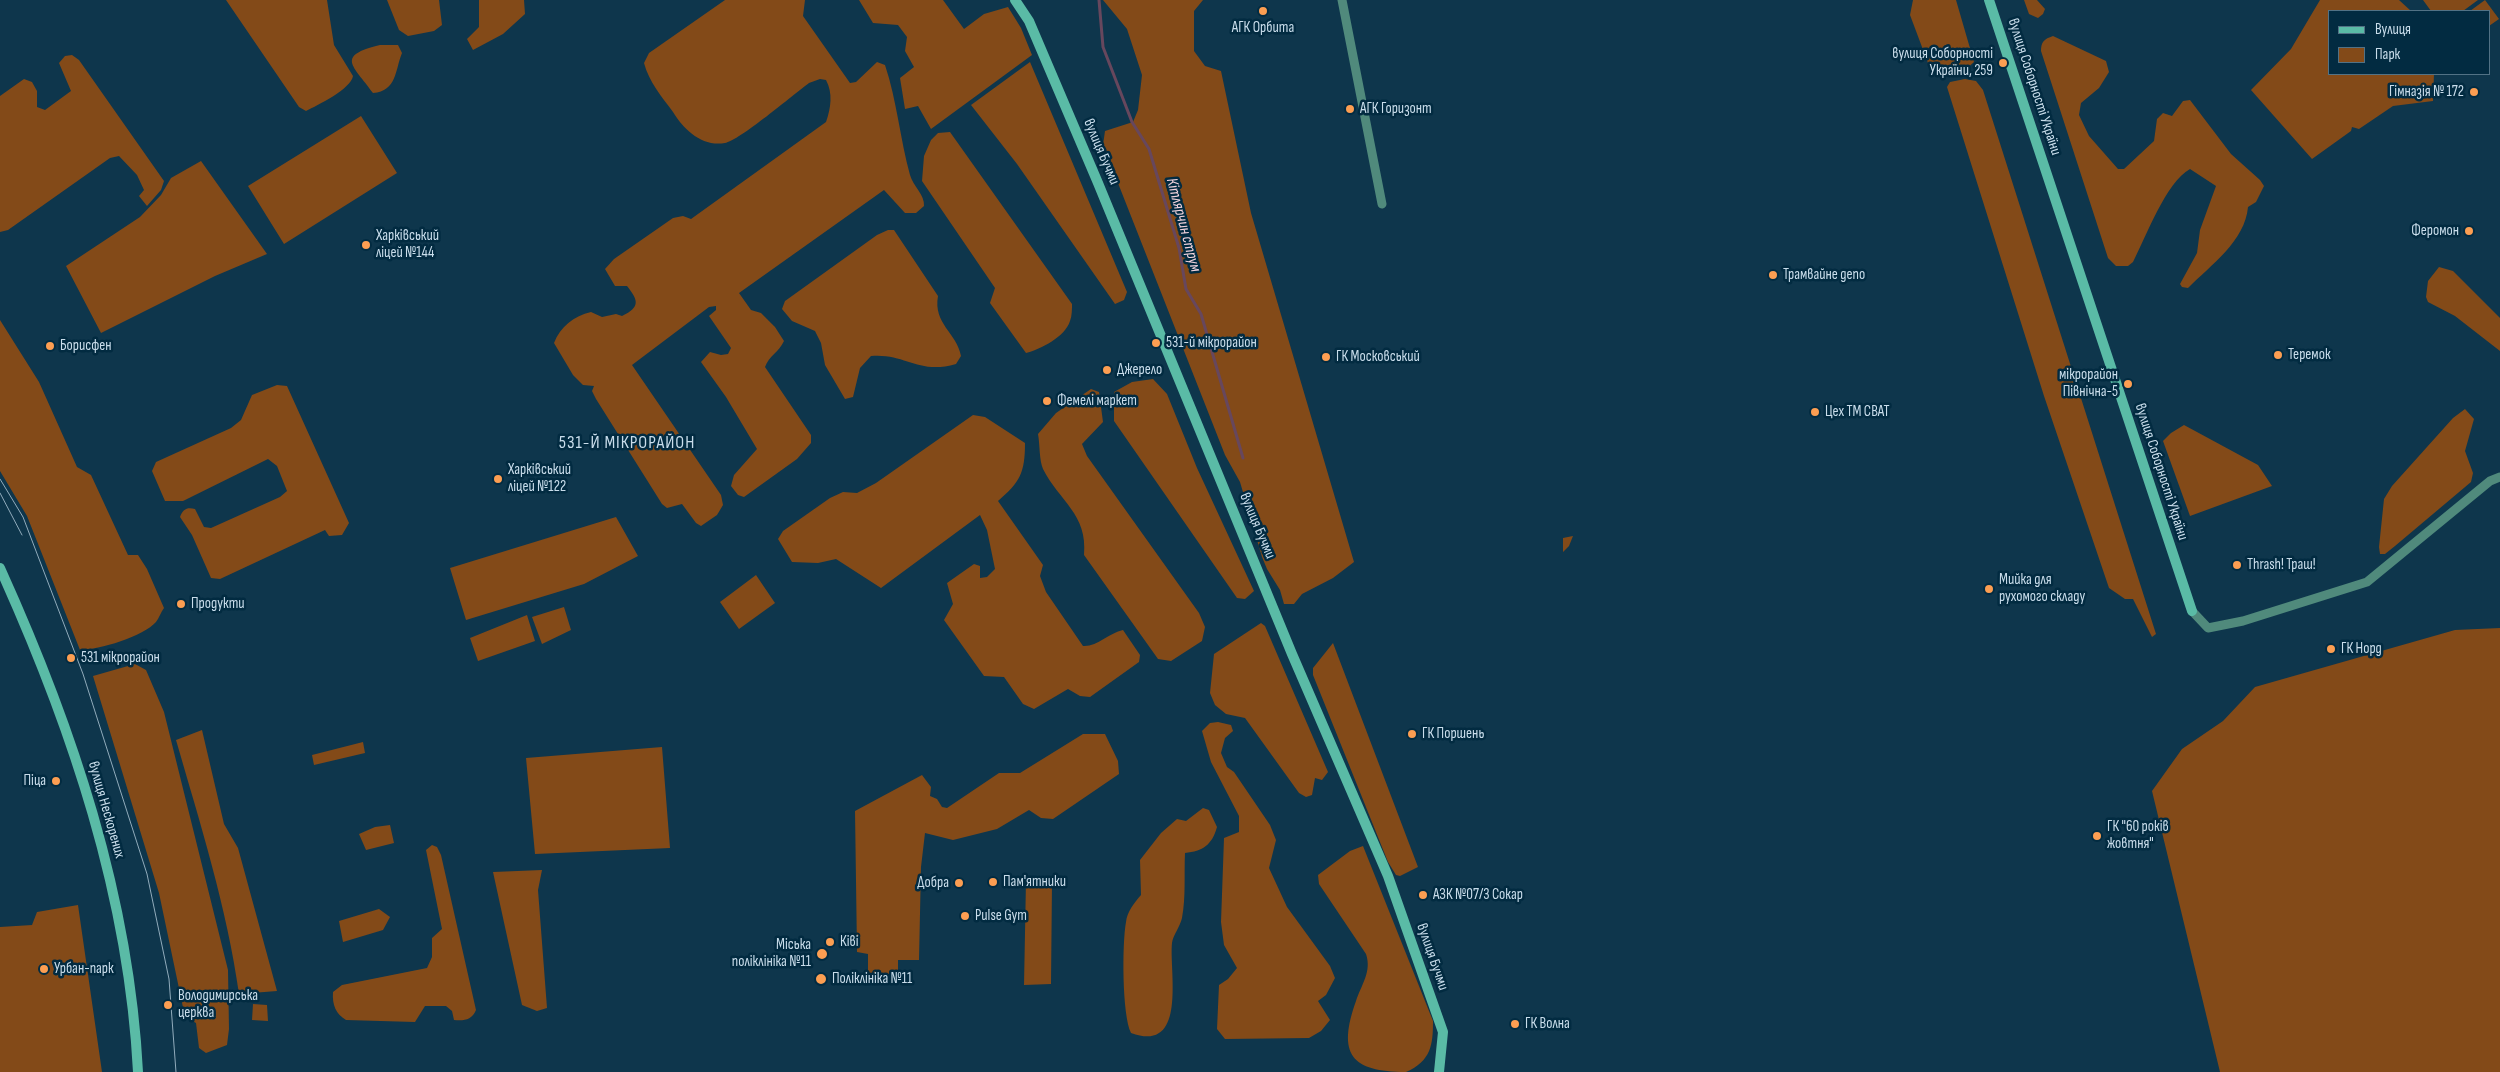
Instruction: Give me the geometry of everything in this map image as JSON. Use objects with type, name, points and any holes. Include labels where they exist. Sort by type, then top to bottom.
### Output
[{"type":"street","name":"вулиця Бучми","points":[[1015,0],[1029,21],[1095,174],[1292,654],[1388,876],[1442,1032],[1438,1072]]},
{"type":"street","points":[[1342,0],[1382,204]]},
{"type":"street","name":"вулиця Соборності України","points":[[1989,0],[2192,611],[2208,628],[2243,621],[2367,582],[2490,481],[2500,477]]},
{"type":"street","name":"вулиця Нескорених","points":[[0,568],[18,608],[79,768],[106,859],[132,987],[138,1072]]},
{"type":"green space","points":[[226,0],[327,0],[334,45],[353,76],[351,81],[326,101],[306,111],[299,107]]},
{"type":"green space","points":[[387,0],[439,0],[442,25],[434,31],[408,36],[399,30]]},
{"type":"green space","points":[[479,0],[524,0],[525,14],[503,34],[473,50],[467,39],[479,27]]},
{"type":"green space","points":[[725,0],[805,0],[803,16],[850,83],[856,82],[877,62],[885,65],[893,92],[910,175],[923,198],[924,206],[916,213],[905,213],[884,190],[739,293],[751,310],[761,313],[775,327],[784,341],[765,367],[811,435],[811,443],[797,459],[744,497],[738,495],[731,486],[734,475],[757,449],[726,397],[701,362],[710,352],[721,355],[728,354],[731,348],[709,316],[716,310],[716,306],[709,307],[632,365],[721,495],[723,505],[717,515],[701,526],[696,523],[682,504],[667,508],[662,504],[596,399],[592,391],[594,386],[583,385],[573,375],[554,343],[564,327],[579,316],[591,312],[602,317],[616,314],[622,316],[635,306],[634,295],[627,286],[615,286],[605,269],[614,259],[673,218],[683,216],[691,219],[826,122],[830,106],[830,95],[826,80],[820,79],[809,83],[754,126],[725,143],[717,144],[701,140],[683,125],[656,89],[644,63],[649,53]]},
{"type":"green space","points":[[859,0],[943,0],[964,29],[984,14],[1008,7],[1021,28],[1032,55],[931,129],[918,106],[905,109],[900,78],[914,67],[905,51],[907,37],[898,25],[873,23]]},
{"type":"green space","points":[[1103,0],[1203,0],[1194,11],[1194,51],[1205,66],[1221,71],[1251,213],[1354,562],[1333,578],[1302,594],[1294,604],[1284,604],[1280,590],[1262,557],[1240,482],[1225,455],[1103,145],[1105,131],[1133,122],[1138,110],[1142,75],[1127,29]]},
{"type":"green space","points":[[1913,0],[1956,0],[1974,62],[1965,70],[1952,73],[1937,70],[1928,63],[1910,15]]},
{"type":"green space","points":[[2024,0],[2037,0],[2045,9],[2043,14],[2038,18],[2029,14]]},
{"type":"green space","points":[[2320,0],[2399,0],[2410,10],[2328,10],[2328,75],[2434,75],[2433,101],[2393,106],[2359,129],[2352,127],[2351,131],[2312,159],[2251,90],[2291,49]]},
{"type":"green space","points":[[2423,0],[2478,0],[2464,10],[2430,10]]},
{"type":"green space","points":[[2485,0],[2499,19],[2490,25],[2490,10],[2471,10]]},
{"type":"green space","points":[[2053,36],[2106,61],[2109,72],[2099,88],[2081,103],[2079,115],[2089,136],[2118,169],[2124,169],[2154,141],[2157,119],[2163,113],[2172,116],[2183,101],[2190,100],[2231,154],[2260,180],[2264,186],[2256,202],[2248,207],[2246,219],[2234,242],[2188,288],[2182,287],[2180,284],[2197,253],[2200,230],[2216,186],[2190,169],[2181,176],[2165,198],[2133,262],[2128,266],[2116,266],[2108,258],[2041,51],[2044,41]]},
{"type":"green space","points":[[380,45],[398,45],[402,53],[391,84],[381,91],[373,93],[352,63],[357,53]]},
{"type":"green space","points":[[72,55],[79,60],[164,181],[161,190],[147,206],[139,196],[144,190],[137,175],[119,156],[110,158],[8,230],[0,232],[0,96],[24,79],[32,82],[37,91],[37,107],[45,110],[71,91],[59,63],[65,56]]},
{"type":"green space","points":[[1030,62],[1127,292],[1124,300],[1115,304],[1017,164],[971,105]]},
{"type":"green space","points":[[1965,79],[1976,81],[1983,90],[2156,634],[2152,637],[2133,599],[2125,599],[2109,588],[2044,396],[1947,87],[1950,82]]},
{"type":"green space","points":[[361,116],[397,173],[284,244],[248,186]]},
{"type":"green space","points":[[950,132],[1072,304],[1071,319],[1063,332],[1052,342],[1032,351],[1026,353],[990,303],[995,288],[922,181],[924,156],[931,140],[938,133]]},
{"type":"green space","points":[[201,161],[267,254],[215,276],[101,333],[66,266],[140,217],[161,195],[171,178]]},
{"type":"green space","points":[[888,230],[894,230],[938,296],[937,306],[939,314],[959,348],[961,356],[956,364],[932,367],[883,356],[871,356],[860,368],[853,397],[845,399],[825,365],[821,343],[815,331],[792,321],[782,309],[785,301],[877,235]]},
{"type":"green space","points":[[2439,267],[2453,271],[2500,318],[2500,351],[2455,316],[2428,302],[2426,297],[2428,281]]},
{"type":"green space","points":[[0,320],[39,382],[77,467],[91,475],[128,555],[138,555],[147,569],[164,608],[156,622],[132,637],[109,645],[80,650],[27,516],[0,471]]},
{"type":"green space","points":[[1153,379],[1167,394],[1197,468],[1254,591],[1245,599],[1237,598],[1114,421],[1114,392],[1132,382]]},
{"type":"green space","points":[[277,385],[287,386],[349,523],[342,535],[329,536],[325,530],[220,579],[211,578],[192,535],[180,517],[181,514],[186,509],[195,509],[204,527],[211,528],[280,497],[287,491],[277,466],[268,459],[183,501],[165,501],[152,471],[156,462],[231,428],[241,420],[252,395]]},
{"type":"green space","points":[[1091,389],[1099,392],[1103,422],[1082,444],[1087,456],[1199,613],[1205,627],[1202,641],[1171,661],[1158,659],[1084,555],[1082,529],[1077,518],[1043,469],[1038,434],[1056,413]]},
{"type":"green space","points":[[2465,409],[2474,419],[2465,451],[2473,473],[2471,482],[2385,554],[2380,554],[2379,547],[2384,499],[2392,486],[2453,418]]},
{"type":"green space","points":[[973,415],[985,417],[1025,443],[1024,462],[1020,476],[1012,488],[998,501],[1043,565],[1040,576],[1046,592],[1083,646],[1098,642],[1123,630],[1140,655],[1139,662],[1090,697],[1080,696],[1068,689],[1034,709],[1023,704],[1004,677],[984,676],[944,620],[953,604],[947,583],[974,564],[980,566],[980,578],[987,577],[995,569],[987,530],[980,515],[881,588],[836,559],[818,563],[792,562],[778,539],[783,531],[830,498],[843,492],[857,493],[876,483]]},
{"type":"green space","points":[[2184,425],[2258,465],[2272,486],[2190,516],[2163,441],[2171,433]]},
{"type":"green space","points":[[616,517],[638,556],[584,584],[466,620],[450,568]]},
{"type":"green space","points":[[1573,536],[1569,546],[1563,552],[1563,538]]},
{"type":"green space","points":[[756,575],[775,603],[739,629],[720,602]]},
{"type":"green space","points":[[564,607],[571,630],[542,644],[532,617]]},
{"type":"green space","points":[[527,615],[535,641],[478,661],[470,638]]},
{"type":"green space","points":[[1261,623],[1265,626],[1328,772],[1322,780],[1315,778],[1312,795],[1306,797],[1299,793],[1245,718],[1226,714],[1215,705],[1210,693],[1214,654]]},
{"type":"green space","points":[[2500,628],[2500,1072],[2220,1072],[2152,791],[2182,749],[2223,721],[2255,687],[2455,630]]},
{"type":"green space","points":[[1333,643],[1418,867],[1400,876],[1396,875],[1388,862],[1313,675],[1313,668]]},
{"type":"green space","points":[[135,664],[146,670],[164,712],[228,970],[229,1029],[227,1045],[206,1053],[199,1048],[196,1023],[185,1017],[159,893],[93,676]]},
{"type":"green space","points":[[1218,722],[1231,725],[1233,731],[1225,738],[1221,753],[1227,767],[1234,772],[1270,825],[1276,840],[1269,868],[1287,907],[1330,966],[1335,978],[1326,995],[1318,1001],[1330,1020],[1321,1031],[1309,1038],[1225,1039],[1217,1029],[1219,985],[1228,979],[1237,968],[1224,945],[1221,922],[1224,838],[1239,832],[1239,816],[1211,762],[1202,731],[1210,723]]},
{"type":"green space","points":[[202,730],[224,824],[238,848],[277,991],[239,994],[220,898],[176,740]]},
{"type":"green space","points":[[1083,734],[1105,734],[1118,761],[1119,774],[1053,819],[1041,818],[1029,810],[997,829],[953,840],[925,833],[921,867],[919,960],[898,960],[898,980],[868,980],[868,954],[857,952],[855,811],[922,775],[931,787],[930,796],[937,799],[942,807],[947,808],[999,773],[1020,773]]},
{"type":"green space","points":[[363,742],[365,753],[314,765],[312,755]]},
{"type":"green space","points":[[662,747],[670,848],[535,854],[526,758]]},
{"type":"green space","points":[[1203,808],[1209,810],[1217,827],[1206,846],[1197,851],[1185,853],[1183,910],[1181,921],[1172,943],[1173,989],[1172,1006],[1168,1021],[1161,1032],[1149,1036],[1131,1033],[1124,996],[1124,946],[1128,915],[1133,904],[1141,895],[1140,860],[1161,833],[1177,819],[1186,821]]},
{"type":"green space","points":[[390,825],[394,843],[366,850],[359,834],[375,827]]},
{"type":"green space","points":[[432,845],[437,847],[441,855],[476,1010],[470,1018],[461,1020],[454,1020],[452,1011],[446,1006],[425,1006],[415,1022],[346,1020],[337,1012],[333,1001],[333,992],[342,985],[427,968],[432,957],[432,938],[442,929],[426,850]]},
{"type":"green space","points":[[1363,846],[1433,1021],[1431,1045],[1426,1057],[1421,1063],[1406,1072],[1387,1071],[1361,1064],[1353,1056],[1349,1047],[1350,1019],[1367,973],[1366,954],[1319,884],[1318,875],[1350,851]]},
{"type":"green space","points":[[542,870],[538,890],[547,1008],[537,1011],[522,1005],[493,872]]},
{"type":"green space","points":[[1026,880],[1052,883],[1051,984],[1024,985]]},
{"type":"green space","name":"Урбан-парк","points":[[78,905],[102,1072],[0,1072],[0,927],[32,925],[37,912]]},
{"type":"green space","points":[[379,909],[390,917],[383,930],[343,942],[339,921]]},
{"type":"green space","points":[[253,1004],[267,1005],[268,1021],[252,1020]]},
{"type":"waterway","name":"Кітлярчин струм","points":[[1099,0],[1103,47],[1132,122],[1149,149],[1179,248],[1186,289],[1201,314],[1243,458]]},
{"type":"tram line","points":[[0,479],[23,517],[83,674],[147,874],[169,979],[176,1072]]},
{"type":"tram line","points":[[0,493],[22,535]]},
{"type":"place","name":"АГК Орбита","points":[[1263,11]]},
{"type":"place","name":"вулиця Соборності України, 259","points":[[2003,63]]},
{"type":"place","name":"Гімназія № 172","points":[[2474,92]]},
{"type":"place","name":"АГК Горизонт","points":[[1350,109]]},
{"type":"place","name":"Феромон","points":[[2469,231]]},
{"type":"place","name":"Харківський ліцей №144","points":[[366,245]]},
{"type":"place","name":"Трамвайне депо","points":[[1773,275]]},
{"type":"place","name":"531-й мікрорайон","points":[[1156,343]]},
{"type":"place","name":"Борисфен","points":[[50,346]]},
{"type":"place","name":"Теремок","points":[[2278,355]]},
{"type":"place","name":"ГК Московський","points":[[1326,357]]},
{"type":"place","name":"Джерело","points":[[1107,370]]},
{"type":"place","name":"мікрорайон Північна-5","points":[[2128,384]]},
{"type":"place","name":"Фемелі маркет","points":[[1047,401]]},
{"type":"place","name":"Цех ТМ СВАТ","points":[[1815,412]]},
{"type":"place","name":"Харківський ліцей №122","points":[[498,479]]},
{"type":"place","name":"Thrash! Траш!","points":[[2237,565]]},
{"type":"place","name":"Мийка для рухомого складу","points":[[1989,589]]},
{"type":"place","name":"Продукти","points":[[181,604]]},
{"type":"place","name":"ГК Норд","points":[[2331,649]]},
{"type":"place","name":"531 мікрорайон","points":[[71,658]]},
{"type":"place","name":"ГК Поршень","points":[[1412,734]]},
{"type":"place","name":"Піца","points":[[56,781]]},
{"type":"place","name":"ГК \"60 років жовтня\"","points":[[2097,836]]},
{"type":"place","name":"Пам'ятники","points":[[993,882]]},
{"type":"place","name":"Добра","points":[[959,883]]},
{"type":"place","name":"АЗК №07/3 Сокар","points":[[1423,895]]},
{"type":"place","name":"Pulse Gym","points":[[965,916]]},
{"type":"place","name":"Ківі","points":[[830,942]]},
{"type":"place","name":"Міська поліклініка №11","points":[[822,954]]},
{"type":"place","name":"Урбан-парк","points":[[44,969]]},
{"type":"place","name":"Поліклініка №11","points":[[821,979]]},
{"type":"place","name":"Володимирська церква","points":[[168,1005]]},
{"type":"place","name":"ГК Волна","points":[[1515,1024]]},
{"type":"district","name":"531-Й МІКРОРАЙОН","points":[[627,443]]}]
